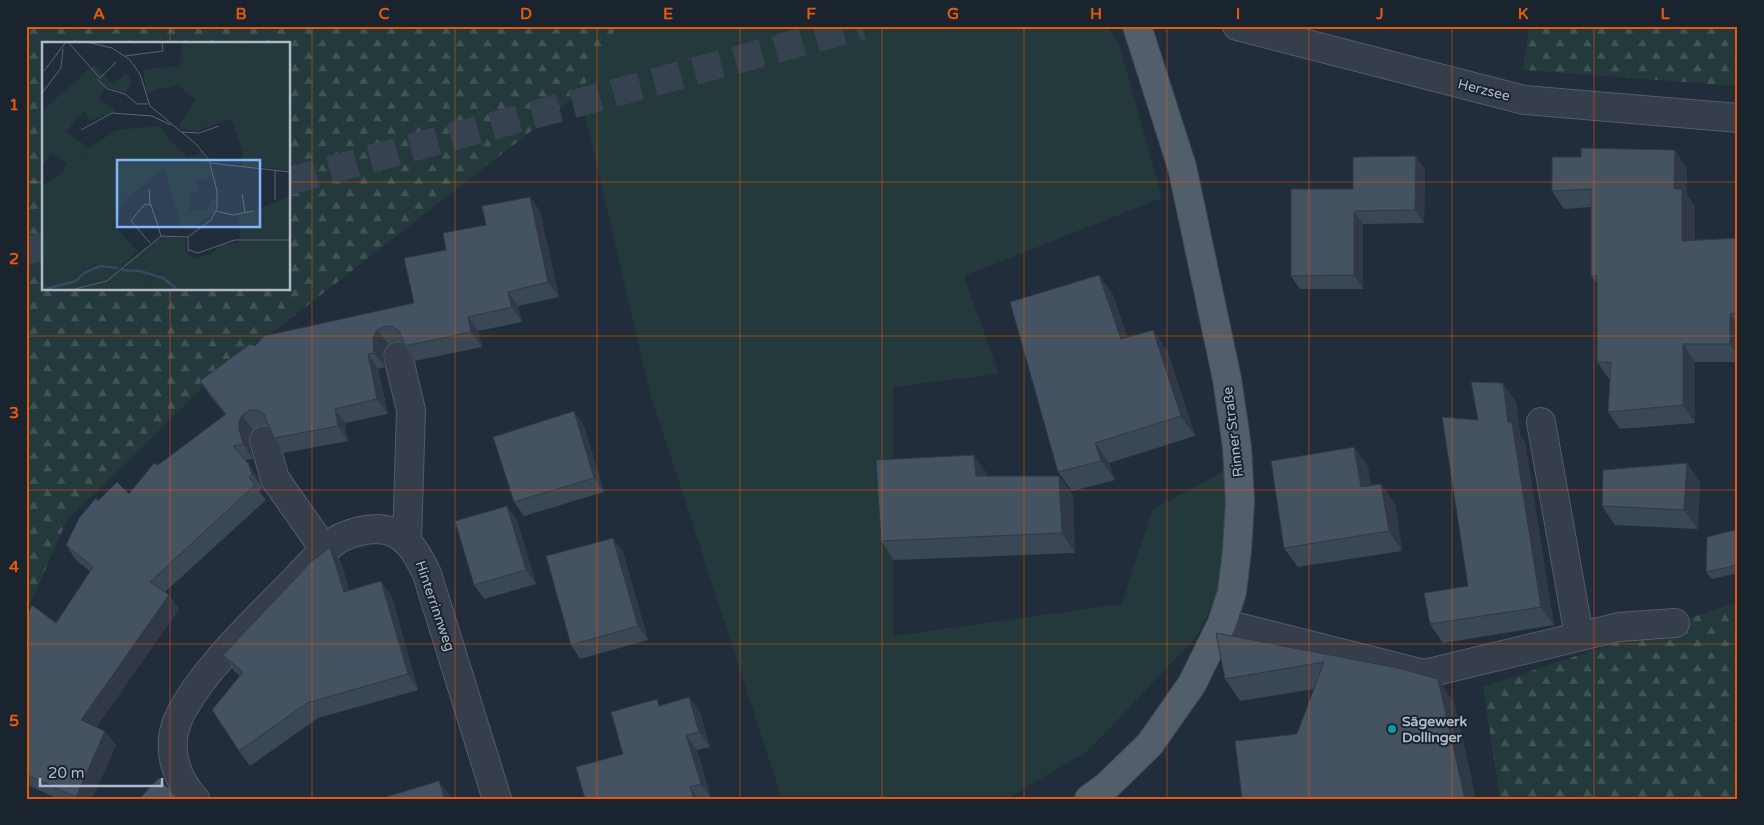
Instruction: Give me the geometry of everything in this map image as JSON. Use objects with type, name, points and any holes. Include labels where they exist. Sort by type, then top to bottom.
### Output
[{"type":"main road","name":"Rinner Straße","points":[[1089,799],[1108,785],[1150,744],[1192,684],[1222,623],[1232,592],[1237,550],[1240,502],[1237,447],[1225,370],[1182,167],[1144,28]]},
{"type":"street","name":"Herzsee","points":[[1237,26],[1524,100],[1738,118]]},
{"type":"street","points":[[398,356],[411,410],[407,541]]},
{"type":"street","points":[[1541,422],[1579,636]]},
{"type":"street","points":[[264,440],[275,479],[325,550]]},
{"type":"street","points":[[195,799],[180,778],[174,762],[172,744],[176,725],[190,700],[216,664],[253,623],[325,550],[341,538],[359,531],[377,529],[394,532],[407,541]]},
{"type":"street","name":"Hinterrinnweg","points":[[407,541],[418,555],[435,596],[497,799]]},
{"type":"street","points":[[1222,623],[1424,674],[1619,627],[1675,623]]},
{"type":"green space","points":[[26,26],[617,26],[580,93],[204,386],[66,522],[26,614]]},
{"type":"green space","points":[[617,26],[1108,26],[1120,47],[1162,198],[964,276],[999,374],[893,387],[893,636],[1122,604],[1152,510],[1254,455],[1246,541],[1196,637],[1088,751],[1006,799],[782,799],[650,393],[580,93]]},
{"type":"green space","points":[[1529,26],[1738,26],[1738,86],[1523,70]]},
{"type":"green space","points":[[1738,602],[1738,799],[1500,799],[1483,687]]},
{"type":"building","points":[[1581,148],[1675,150],[1674,189],[1682,189],[1682,241],[1738,238],[1738,313],[1730,314],[1730,344],[1683,344],[1683,405],[1608,412],[1611,362],[1597,362],[1597,276],[1591,276],[1591,189],[1552,191],[1552,157],[1581,157]]},
{"type":"building","points":[[1416,156],[1415,210],[1354,211],[1354,275],[1291,276],[1291,189],[1353,189],[1353,157]]},
{"type":"building","points":[[530,197],[548,282],[508,292],[512,307],[468,317],[471,332],[405,346],[399,331],[393,327],[385,326],[377,330],[373,337],[374,353],[368,354],[377,399],[335,409],[338,426],[274,438],[264,414],[258,410],[250,410],[242,415],[239,421],[239,429],[243,444],[233,446],[248,463],[252,474],[249,477],[255,485],[150,582],[169,595],[81,720],[105,731],[76,797],[26,774],[26,617],[32,605],[56,623],[93,567],[66,545],[79,518],[96,498],[98,501],[117,482],[129,494],[154,463],[158,465],[226,414],[200,381],[250,344],[255,346],[264,336],[414,303],[404,258],[446,250],[443,233],[486,225],[482,206]]},
{"type":"building","points":[[1099,275],[1121,339],[1153,330],[1181,416],[1095,443],[1101,461],[1058,472],[1010,302]]},
{"type":"building","points":[[1471,382],[1503,383],[1508,422],[1512,423],[1541,607],[1430,624],[1424,593],[1468,586],[1442,417],[1478,420]]},
{"type":"building","points":[[574,411],[594,478],[514,502],[493,437]]},
{"type":"building","points":[[1354,447],[1361,487],[1381,484],[1389,531],[1284,548],[1271,461]]},
{"type":"building","points":[[974,455],[976,476],[1059,476],[1062,533],[881,541],[876,460]]},
{"type":"building","points":[[1687,463],[1684,510],[1602,506],[1603,470]]},
{"type":"building","points":[[507,506],[526,570],[474,585],[455,521]]},
{"type":"building","points":[[1738,529],[1738,565],[1706,572],[1707,537]]},
{"type":"building","points":[[613,538],[638,626],[571,645],[546,556]]},
{"type":"building","points":[[330,547],[344,592],[381,581],[408,674],[307,703],[239,751],[212,710],[243,672],[223,655],[310,563]]},
{"type":"building","name":"Sägewerk Dollinger","points":[[1216,633],[1398,668],[1438,679],[1465,799],[1242,799],[1235,741],[1297,734],[1324,662],[1225,679]]},
{"type":"building","points":[[689,697],[699,732],[686,735],[701,784],[690,787],[694,799],[585,799],[576,767],[623,754],[611,712],[657,699],[659,706]]},
{"type":"building","points":[[159,778],[178,799],[139,799]]},
{"type":"building","points":[[439,781],[445,799],[379,799]]},
{"type":"tunnel","points":[[290,181],[862,26]]},
{"type":"tunnel","points":[[26,251],[42,247]]},
{"type":"place","name":"Sägewerk Dollinger","points":[[1392,729]]}]
